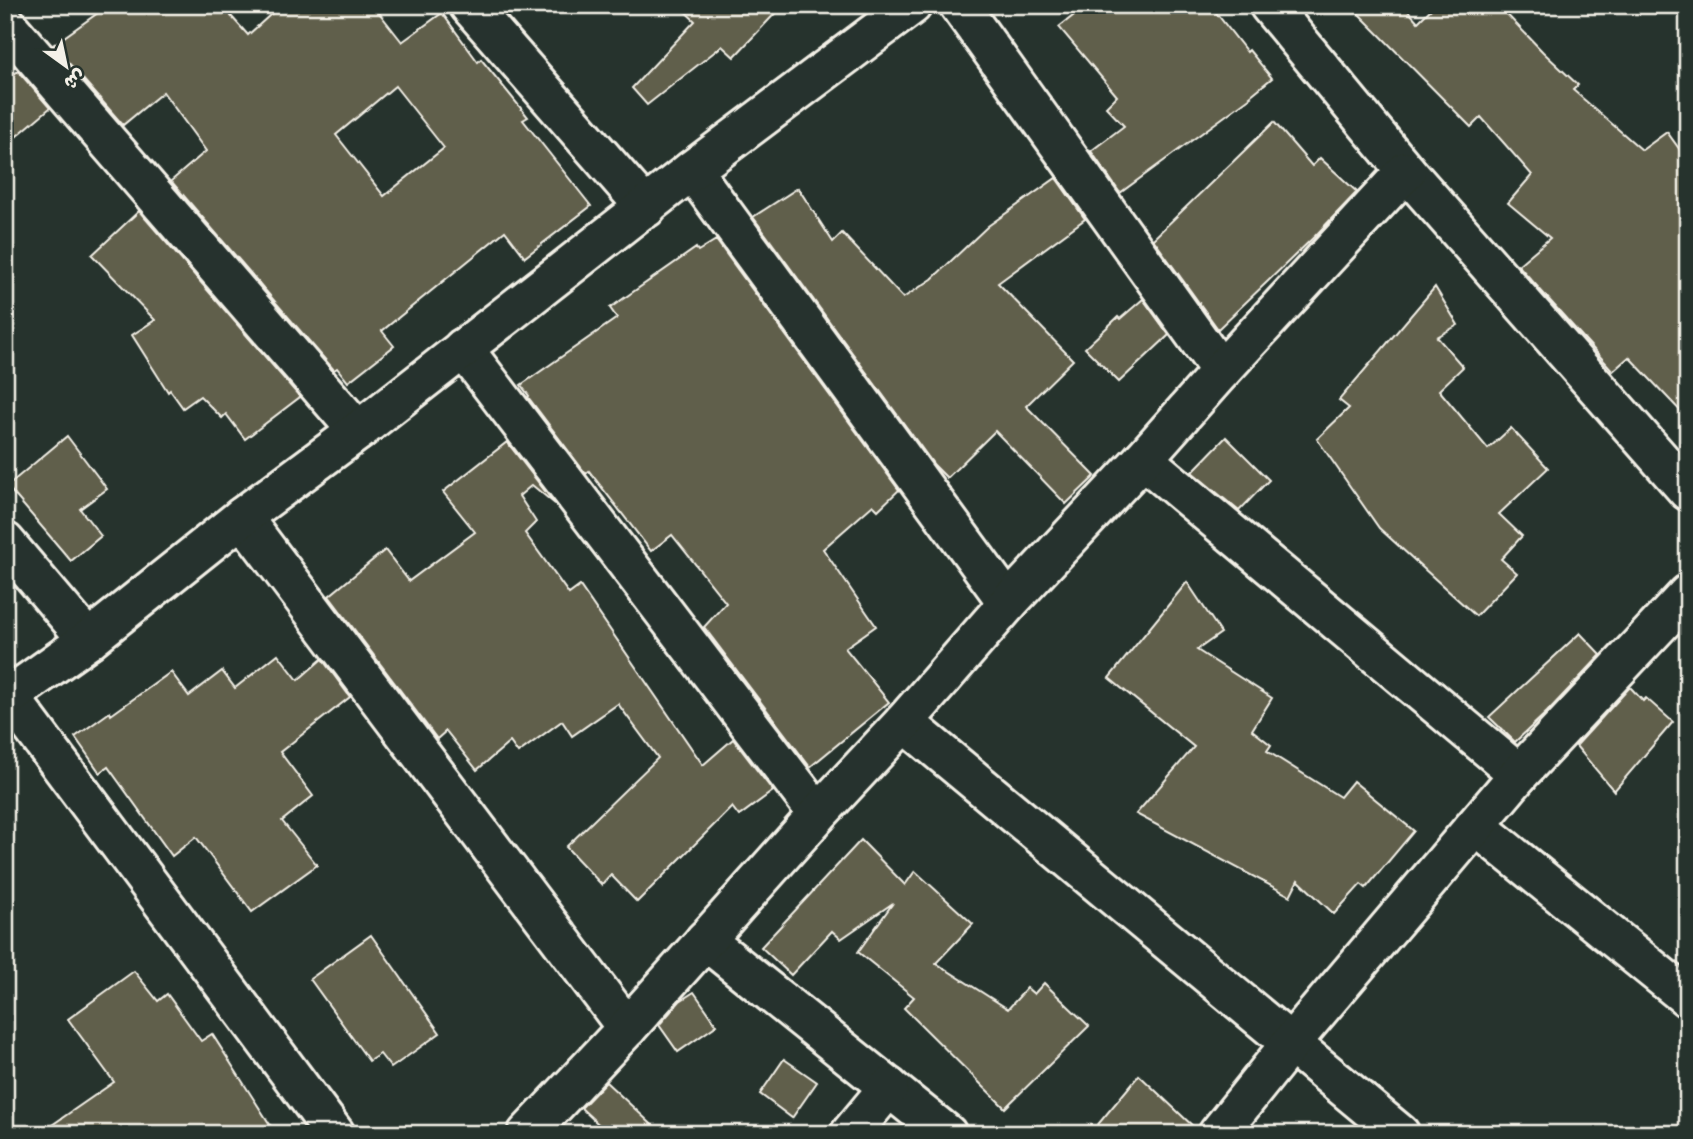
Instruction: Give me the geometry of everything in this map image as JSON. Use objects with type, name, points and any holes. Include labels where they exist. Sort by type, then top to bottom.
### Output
[{"type":"street","points":[[469,5],[646,208]]},
{"type":"street","points":[[335,1134],[7,698],[88,640],[242,517],[358,431],[692,170],[912,5]]},
{"type":"street","points":[[959,5],[1221,371]]},
{"type":"street","points":[[1269,5],[1406,171],[1688,491]]},
{"type":"street","points":[[5,23],[358,431]]},
{"type":"street","points":[[692,170],[1007,603]]},
{"type":"street","points":[[527,1134],[627,1028],[904,722],[1007,603],[1143,460],[1221,371],[1406,171]]},
{"type":"street","points":[[463,348],[818,814]]},
{"type":"street","points":[[1143,460],[1519,775]]},
{"type":"street","points":[[242,517],[627,1028]]},
{"type":"street","points":[[5,542],[88,640]]},
{"type":"street","points":[[1218,1134],[1291,1043],[1519,775],[1688,594]]},
{"type":"street","points":[[904,722],[1400,1134]]},
{"type":"street","points":[[1476,825],[1688,998]]},
{"type":"street","points":[[705,940],[947,1134]]},
{"type":"street","points":[[850,1134],[889,1087]]},
{"type":"building","points":[[109,5],[231,5],[231,16],[248,35],[281,5],[373,5],[402,42],[442,13],[478,62],[481,59],[528,117],[523,120],[591,206],[525,257],[505,231],[382,331],[394,346],[348,382],[337,368],[334,370],[171,181],[206,151],[163,92],[123,125],[53,45]],"holes":[[[395,86],[444,148],[384,196],[336,135]]]},
{"type":"building","points":[[678,5],[783,5],[734,57],[722,46],[647,105],[632,88],[695,21]]},
{"type":"building","points":[[1087,5],[1210,5],[1247,52],[1249,50],[1272,78],[1251,97],[1120,193],[1091,151],[1124,126],[1106,107],[1117,96],[1059,27]]},
{"type":"building","points":[[1350,5],[1403,5],[1418,22],[1435,5],[1498,5],[1578,85],[1573,90],[1642,150],[1667,132],[1688,161],[1688,419],[1629,357],[1613,371],[1518,265],[1550,238],[1508,203],[1532,175],[1481,117],[1471,127]]},
{"type":"building","points":[[18,71],[50,108],[5,146],[5,81]]},
{"type":"building","points":[[1274,122],[1312,166],[1320,158],[1357,192],[1218,329],[1153,239]]},
{"type":"building","points":[[1056,178],[1085,219],[998,283],[1073,360],[1026,406],[1095,476],[1066,504],[995,431],[947,478],[934,465],[753,217],[798,188],[833,242],[842,233],[903,298],[932,279],[988,226]]},
{"type":"building","points":[[139,211],[300,397],[245,439],[226,414],[222,418],[200,396],[183,408],[170,390],[168,392],[132,335],[155,320],[92,255]]},
{"type":"building","points":[[716,240],[899,490],[878,510],[873,505],[823,549],[876,626],[845,648],[889,702],[810,767],[704,627],[726,603],[672,535],[651,551],[589,471],[586,474],[521,385],[617,318],[610,308],[696,248],[698,251]]},
{"type":"building","points":[[1435,287],[1458,325],[1437,337],[1463,367],[1439,390],[1488,449],[1511,428],[1548,468],[1499,514],[1522,536],[1501,559],[1517,573],[1476,616],[1379,528],[1317,439],[1349,408],[1339,400]]},
{"type":"building","points":[[1143,299],[1169,335],[1119,382],[1085,348],[1118,317],[1120,319]]},
{"type":"building","points":[[67,436],[107,489],[80,509],[101,536],[71,561],[7,486]]},
{"type":"building","points":[[1226,437],[1269,480],[1239,511],[1192,472]]},
{"type":"building","points":[[507,442],[555,504],[532,485],[519,496],[536,522],[525,533],[569,594],[580,586],[703,765],[733,739],[773,791],[739,816],[732,807],[637,902],[611,875],[602,885],[566,847],[658,758],[618,704],[572,736],[562,721],[518,753],[510,742],[477,770],[446,731],[437,739],[329,596],[385,550],[409,581],[475,532],[443,492]]},
{"type":"building","points":[[1187,582],[1221,633],[1197,650],[1272,698],[1252,730],[1271,745],[1267,751],[1340,797],[1353,781],[1414,831],[1366,888],[1361,884],[1334,914],[1298,880],[1290,896],[1136,814],[1194,747],[1109,678]]},
{"type":"building","points":[[1580,633],[1601,655],[1515,742],[1489,717]]},
{"type":"building","points":[[278,654],[298,680],[322,659],[350,697],[280,752],[313,796],[282,821],[317,865],[252,912],[196,837],[172,856],[108,767],[100,773],[75,737],[171,672],[189,696],[222,671],[235,688]]},
{"type":"building","points":[[1630,687],[1643,701],[1646,698],[1673,722],[1614,791],[1576,746]]},
{"type":"building","points":[[861,840],[905,885],[915,871],[973,924],[936,963],[1008,1009],[1027,988],[1034,994],[1044,983],[1089,1026],[1005,1108],[904,1008],[914,997],[858,952],[893,903],[841,939],[832,931],[791,975],[761,947]]},
{"type":"building","points":[[371,935],[440,1033],[391,1068],[380,1054],[369,1061],[310,979]]},
{"type":"building","points":[[134,971],[158,1001],[167,994],[201,1041],[212,1034],[276,1134],[39,1134],[114,1082],[68,1019]]},
{"type":"building","points":[[694,992],[717,1025],[678,1052],[659,1025],[680,1001]]},
{"type":"building","points":[[784,1059],[817,1082],[792,1118],[760,1094]]},
{"type":"building","points":[[1139,1075],[1197,1130],[1197,1134],[1090,1134]]},
{"type":"building","points":[[606,1082],[662,1134],[609,1134],[581,1108]]}]
